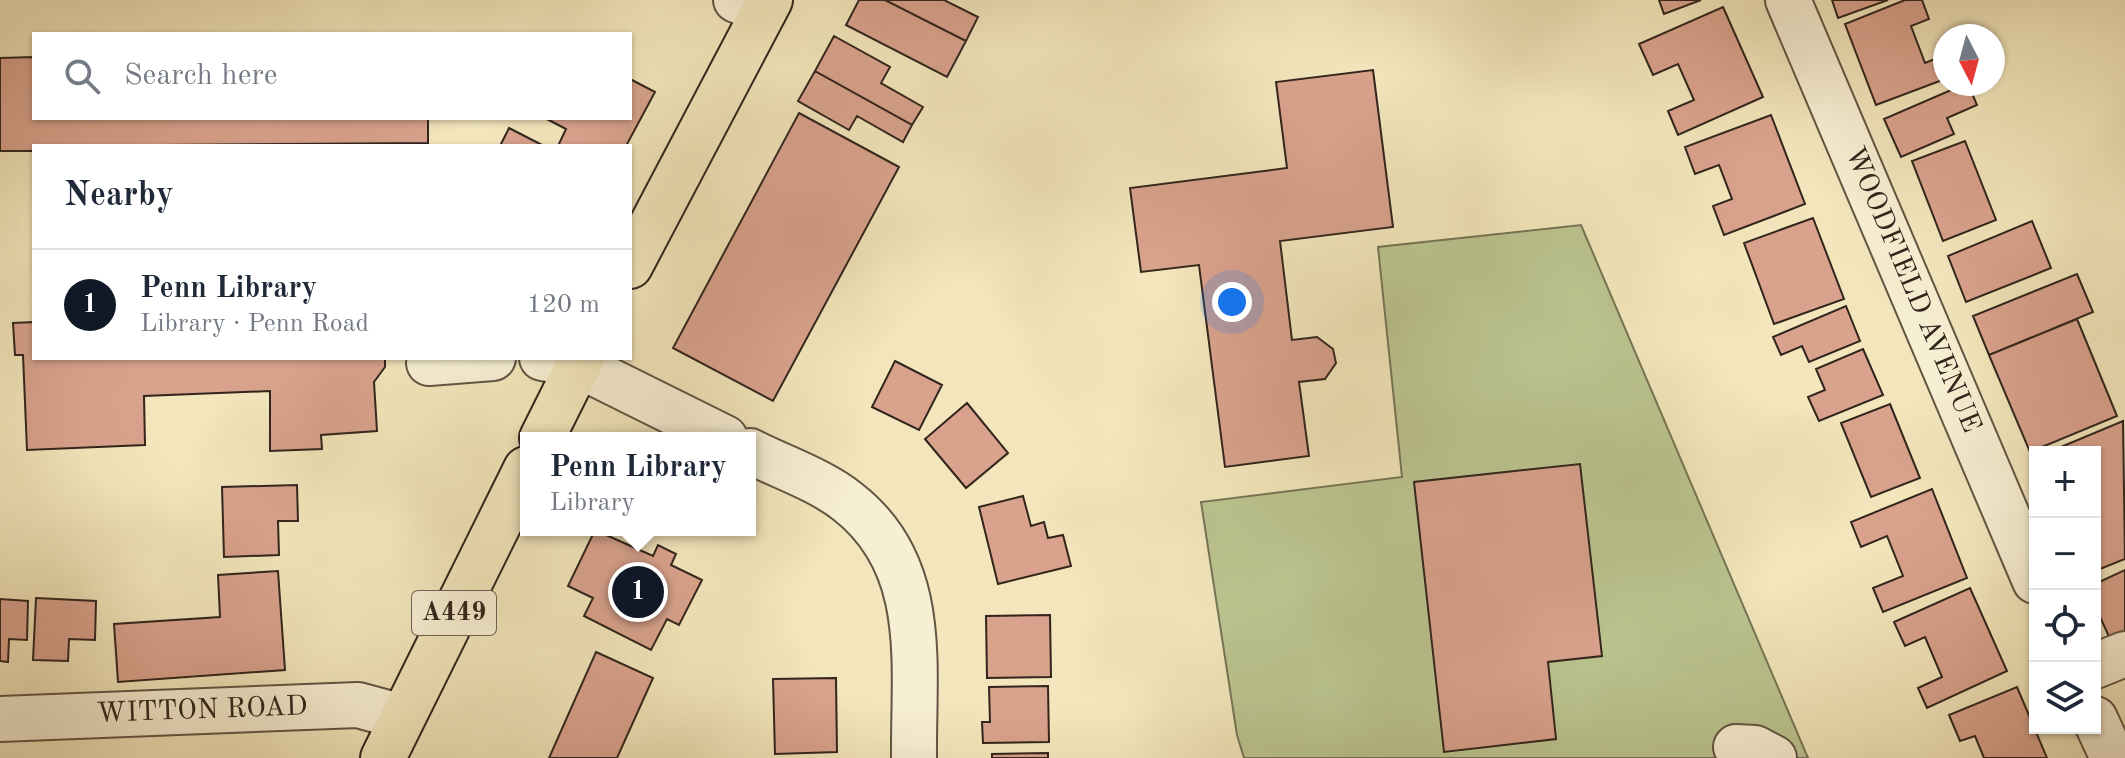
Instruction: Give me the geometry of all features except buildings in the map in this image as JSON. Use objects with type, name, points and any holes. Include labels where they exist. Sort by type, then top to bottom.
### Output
[{"type":"highway","points":[[632,262],[757,4]]},
{"type":"highway","points":[[544,432],[567,360]]},
{"type":"highway","name":"A449","points":[[383,758],[520,481]]},
{"type":"street","name":"WOODFIELD AVENUE","points":[[1788,0],[2029,567]]},
{"type":"street","points":[[429,363],[467,360]]},
{"type":"street","points":[[567,360],[712,432]]},
{"type":"street","points":[[756,454],[847,501],[882,537],[901,567],[912,622],[914,758]]},
{"type":"street","points":[[2101,664],[2125,654]]},
{"type":"street","name":"WITTON ROAD","points":[[0,719],[358,705],[402,717]]},
{"type":"street","points":[[2101,732],[2113,758]]},
{"type":"green space","points":[[1581,225],[1808,758],[1244,758],[1237,735],[1201,502],[1402,477],[1378,247]]},
{"type":"place","name":"Penn Library","points":[[638,592]]}]
